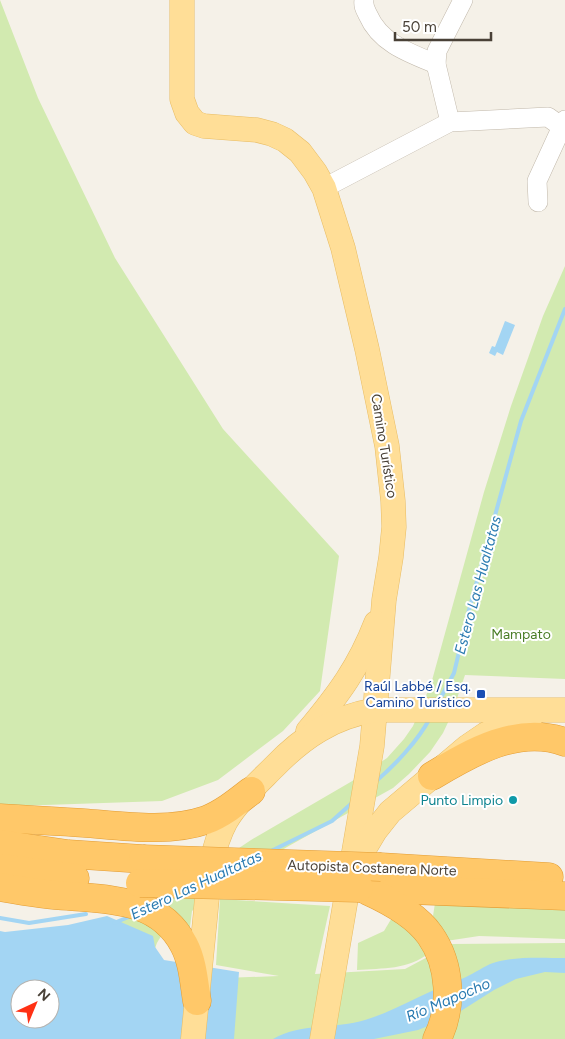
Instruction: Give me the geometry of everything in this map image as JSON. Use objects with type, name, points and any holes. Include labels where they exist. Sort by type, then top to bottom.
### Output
[{"type":"highway","points":[[432,776],[472,753],[510,739],[538,736],[565,742]]},
{"type":"highway","points":[[0,818],[116,826],[179,826],[195,823],[217,815],[251,791]]},
{"type":"highway","name":"Autopista Costanera Norte","points":[[0,844],[68,854],[142,871]]},
{"type":"highway","points":[[501,873],[538,868],[565,861]]},
{"type":"highway","name":"Autopista Costanera Norte","points":[[0,868],[55,876],[142,871],[368,880],[565,896]]},
{"type":"highway","name":"Autopista Costanera Norte","points":[[368,880],[501,873],[565,879]]},
{"type":"highway","points":[[368,880],[385,900],[410,915],[430,934],[436,945],[446,971],[448,995],[446,1014],[437,1039]]},
{"type":"highway","points":[[0,888],[68,896],[106,898],[142,906],[173,928],[186,947],[197,1001]]},
{"type":"main road","name":"Camino Turístico","points":[[182,0],[182,99],[189,118],[195,123],[204,126],[256,130],[279,137],[300,152],[324,188],[349,274],[387,446],[391,474],[394,527],[384,600],[372,746],[356,839],[368,880],[336,959],[322,1039]]},
{"type":"main road","points":[[193,1039],[209,878],[216,847],[229,817],[241,801],[293,747],[339,694],[373,633],[384,600]]},
{"type":"main road","points":[[379,674],[409,705]]},
{"type":"main road","points":[[293,747],[314,733],[350,716],[409,705],[441,709],[555,710]]},
{"type":"main road","points":[[368,880],[368,841],[382,820],[398,805],[467,747],[486,734],[555,710]]},
{"type":"street","points":[[364,0],[364,5],[372,24],[384,38],[410,54],[436,64]]},
{"type":"street","points":[[450,122],[436,64],[437,51],[461,4],[477,0]]},
{"type":"street","points":[[324,188],[450,122],[548,117],[563,124],[537,181],[538,202]]},
{"type":"green space","points":[[0,0],[38,98],[115,258],[223,429],[339,556],[320,691],[283,731],[218,780],[162,801],[16,806],[0,804]]},
{"type":"green space","name":"Mampato","points":[[565,266],[565,679],[465,675],[443,733],[430,752],[409,774],[393,788],[287,847],[207,897],[192,911],[189,935],[163,934],[158,941],[155,954],[157,963],[224,978],[279,976],[216,965],[220,899],[330,906],[315,974],[405,969],[452,944],[565,943],[565,1039],[0,1039],[0,935],[108,927],[151,907],[251,840],[354,780],[387,758],[404,739],[413,726],[431,684],[484,492],[511,406],[543,316]]},
{"type":"green space","points":[[435,903],[565,904],[565,939],[479,936],[446,941],[433,916]]},
{"type":"green space","points":[[393,916],[406,924],[429,953],[413,963],[386,968],[357,970],[358,943],[384,931]]},
{"type":"water","points":[[505,321],[515,325],[503,355],[497,352],[495,356],[489,353],[492,346],[495,347]]},
{"type":"water","points":[[107,916],[153,936],[155,947],[164,960],[239,972],[234,1039],[0,1039],[0,931],[68,925]]},
{"type":"water","name":"Río Mapocho","points":[[519,958],[565,958],[565,973],[545,972],[516,979],[494,990],[453,1016],[418,1030],[374,1039],[273,1039],[306,1028],[342,1025],[372,1018],[466,977],[493,963]]},
{"type":"waterway","name":"Estero Las Hualtatas","points":[[439,701],[454,673],[469,610],[521,421],[565,309]]},
{"type":"waterway","name":"Estero Las Hualtatas","points":[[374,783],[405,753],[430,718]]},
{"type":"waterway","name":"Estero Las Hualtatas","points":[[271,851],[332,821],[352,803]]},
{"type":"waterway","name":"Estero Las Hualtatas","points":[[158,904],[174,896]]},
{"type":"waterway","points":[[0,918],[29,923],[86,914]]},
{"type":"waterway","name":"Estero Las Hualtatas","points":[[114,923],[131,916]]},
{"type":"place","name":"Raúl Labbé / Esq. Camino Turístico","points":[[481,694]]},
{"type":"place","name":"Punto Limpio","points":[[513,800]]}]
